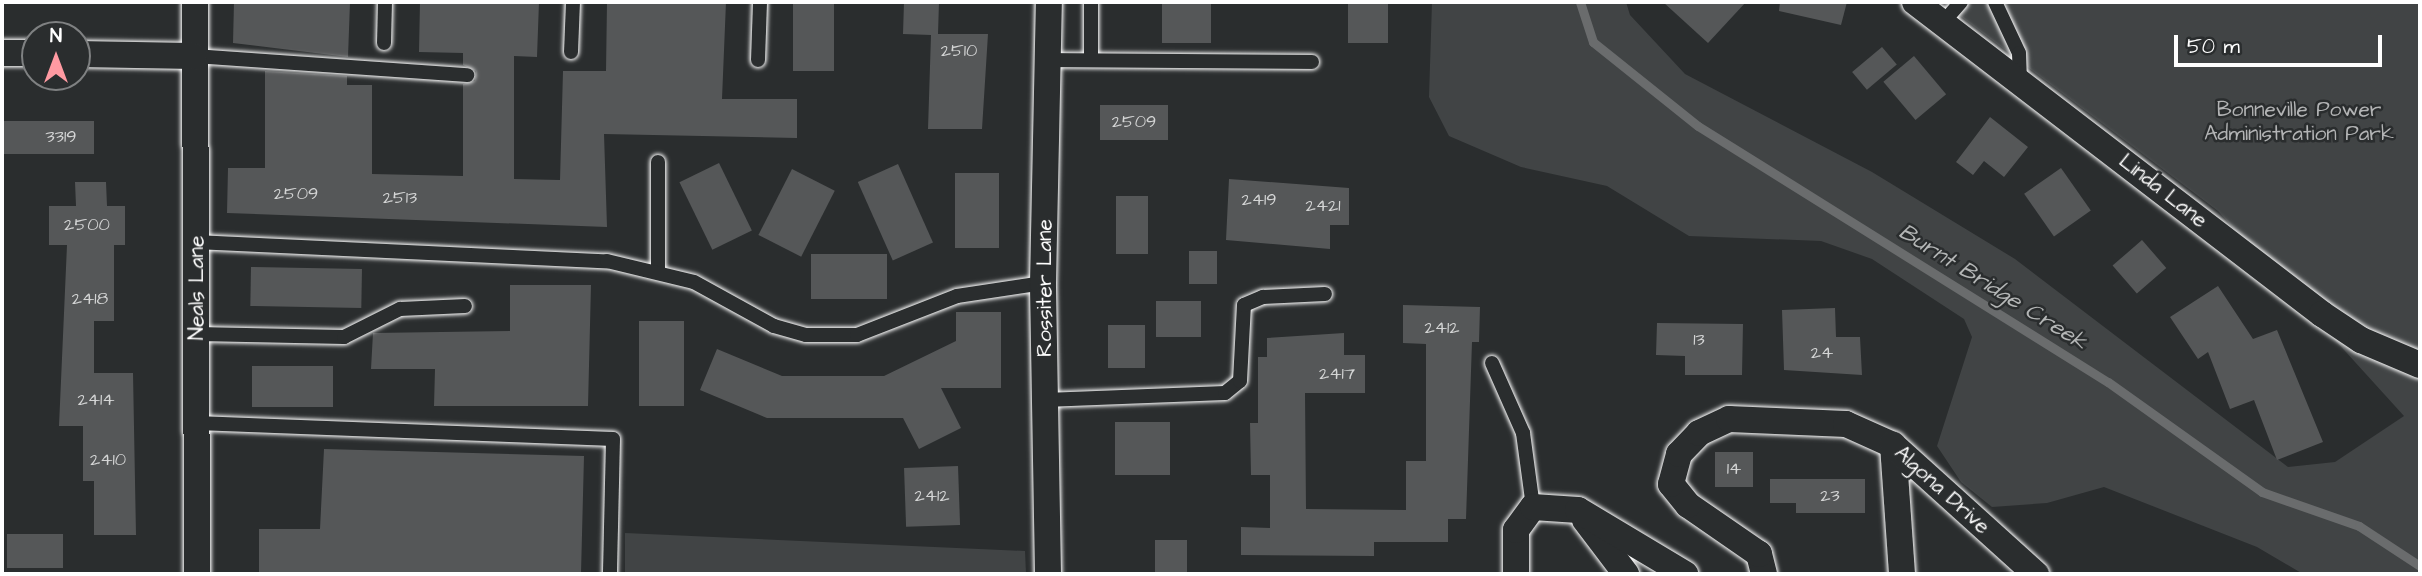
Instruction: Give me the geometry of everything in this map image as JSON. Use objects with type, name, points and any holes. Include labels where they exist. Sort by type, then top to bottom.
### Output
[{"type":"street","name":"Neals Lane","points":[[195,2],[197,574]]},
{"type":"street","name":"Rossiter Lane","points":[[1048,574],[1043,283],[1049,2]]},
{"type":"street","name":"Linda Lane","points":[[1915,2],[1940,26],[2020,82],[2322,314],[2361,341],[2420,365]]},
{"type":"street","points":[[2,53],[21,54]]},
{"type":"street","points":[[91,54],[194,55]]},
{"type":"street","name":"Algona Drive","points":[[1764,574],[1759,554],[1688,506],[1671,484],[1679,454],[1699,433],[1729,419],[1846,424],[1893,445],[2036,574]]},
{"type":"street","points":[[1893,445],[1902,574]]},
{"type":"street","points":[[1516,574],[1516,530],[1533,507],[1578,510],[1685,574]]},
{"type":"street","points":[[1578,510],[1626,574]]},
{"type":"lane","points":[[384,43],[385,2]]},
{"type":"lane","points":[[571,52],[573,2]]},
{"type":"lane","points":[[758,60],[760,2]]},
{"type":"lane","points":[[1091,2],[1091,59]]},
{"type":"lane","points":[[1940,26],[1961,2]]},
{"type":"lane","points":[[1996,2],[2019,53],[2020,82]]},
{"type":"lane","points":[[194,55],[467,75]]},
{"type":"lane","points":[[1048,60],[1312,62]]},
{"type":"lane","points":[[658,162],[658,269]]},
{"type":"lane","points":[[197,242],[607,261],[658,269],[806,335],[857,335],[957,296],[1043,283]]},
{"type":"lane","points":[[1045,400],[1225,393],[1240,381],[1244,305],[1263,297],[1325,293]]},
{"type":"lane","points":[[197,334],[344,337],[400,309],[466,306]]},
{"type":"lane","points":[[1492,363],[1523,433],[1533,507]]},
{"type":"lane","points":[[197,423],[612,439],[610,574]]},
{"type":"green space","name":"Bonneville Power Administration Park","points":[[1432,2],[1626,2],[1630,15],[1685,74],[1872,172],[2015,259],[2288,467],[2335,462],[2404,416],[2218,211],[1942,2],[2420,2],[2420,574],[2303,574],[2257,547],[2104,487],[2047,503],[1992,507],[1961,482],[1937,446],[1972,337],[1964,319],[1872,259],[1821,241],[1689,236],[1607,186],[1521,167],[1449,136],[1429,97]]},
{"type":"green space","points":[[625,533],[1025,551],[1026,574],[625,574]]},
{"type":"building","points":[[234,2],[350,2],[348,57],[233,43]]},
{"type":"building","points":[[420,2],[539,2],[537,57],[514,56],[514,179],[560,180],[563,71],[606,71],[607,2],[726,2],[722,99],[797,99],[797,138],[604,134],[607,227],[227,213],[228,168],[265,168],[265,71],[347,76],[347,85],[372,85],[372,174],[463,176],[463,84],[475,81],[476,71],[463,65],[463,53],[419,52]]},
{"type":"building","points":[[793,2],[834,2],[834,71],[793,71]]},
{"type":"building","points":[[904,2],[939,2],[938,34],[988,34],[982,129],[928,129],[931,35],[903,34]]},
{"type":"building","points":[[1162,2],[1211,2],[1211,43],[1162,43]]},
{"type":"building","points":[[1348,2],[1388,2],[1388,43],[1348,43]]},
{"type":"building","points":[[1663,2],[1746,2],[1708,43]]},
{"type":"building","points":[[1780,2],[1847,2],[1841,25],[1779,11]]},
{"type":"building","points":[[1882,47],[1897,65],[1867,90],[1852,72]]},
{"type":"building","points":[[1914,56],[1946,94],[1915,120],[1883,82]]},
{"type":"building","points":[[1100,105],[1168,105],[1168,140],[1100,140]]},
{"type":"building","points":[[1990,117],[2028,147],[2004,177],[1984,161],[1973,175],[1956,162]]},
{"type":"building","points":[[2,121],[94,121],[94,154],[2,154]]},
{"type":"building","points":[[719,163],[752,230],[712,250],[679,182]]},
{"type":"building","points":[[898,164],[933,243],[893,260],[858,182]]},
{"type":"building","points":[[2061,168],[2091,211],[2054,236],[2024,194]]},
{"type":"building","points":[[792,169],[835,191],[801,257],[758,235]]},
{"type":"building","points":[[955,173],[999,173],[999,248],[955,248]]},
{"type":"building","points":[[1229,179],[1349,188],[1349,225],[1330,225],[1330,249],[1226,240]]},
{"type":"building","points":[[75,182],[106,182],[107,206],[125,206],[125,245],[114,245],[114,321],[94,321],[94,373],[133,373],[136,535],[94,535],[94,481],[83,481],[83,426],[59,426],[67,245],[49,245],[49,206],[76,206]]},
{"type":"building","points":[[1116,196],[1148,196],[1148,254],[1116,254]]},
{"type":"building","points":[[2142,240],[2166,268],[2137,294],[2113,266]]},
{"type":"building","points":[[1189,251],[1217,251],[1217,284],[1189,284]]},
{"type":"building","points":[[811,254],[887,254],[887,299],[811,299]]},
{"type":"building","points":[[251,267],[362,269],[361,308],[250,306]]},
{"type":"building","points":[[510,285],[591,285],[588,406],[434,406],[435,369],[371,369],[373,333],[510,331]]},
{"type":"building","points":[[2218,286],[2253,339],[2277,330],[2323,442],[2277,460],[2254,400],[2230,409],[2208,352],[2198,359],[2170,317]]},
{"type":"building","points":[[1156,301],[1201,301],[1201,337],[1156,337]]},
{"type":"building","points":[[1403,305],[1480,307],[1479,342],[1472,342],[1466,519],[1448,519],[1448,542],[1374,542],[1374,556],[1241,555],[1241,527],[1270,528],[1270,475],[1251,475],[1250,423],[1258,423],[1258,357],[1267,357],[1267,338],[1344,333],[1344,355],[1365,355],[1365,393],[1305,393],[1306,509],[1406,510],[1406,461],[1426,461],[1426,344],[1403,343]]},
{"type":"building","points":[[1835,308],[1836,337],[1860,337],[1862,375],[1784,370],[1782,310]]},
{"type":"building","points":[[956,312],[1001,312],[1001,388],[941,388],[961,428],[919,449],[903,418],[767,418],[700,390],[717,349],[782,376],[884,376],[956,341]]},
{"type":"building","points":[[639,321],[684,321],[684,406],[639,406]]},
{"type":"building","points":[[1657,323],[1743,324],[1742,375],[1685,375],[1685,356],[1656,355]]},
{"type":"building","points":[[1108,325],[1145,325],[1145,368],[1108,368]]},
{"type":"building","points":[[252,366],[333,366],[333,407],[252,407]]},
{"type":"building","points":[[1115,422],[1170,422],[1170,475],[1115,475]]},
{"type":"building","points":[[324,449],[584,456],[581,574],[259,574],[259,529],[320,529]]},
{"type":"building","points":[[1715,452],[1753,452],[1753,487],[1715,487]]},
{"type":"building","points":[[958,466],[960,525],[906,527],[904,468]]},
{"type":"building","points":[[1770,479],[1865,479],[1865,513],[1796,513],[1796,503],[1770,503]]},
{"type":"building","points":[[7,534],[63,534],[63,568],[7,568]]},
{"type":"building","points":[[1155,540],[1187,540],[1187,574],[1155,574]]},
{"type":"waterway","name":"Burnt Bridge Creek","points":[[1580,2],[1593,42],[1698,126],[2108,382],[2262,492],[2359,526],[2420,566]]}]
